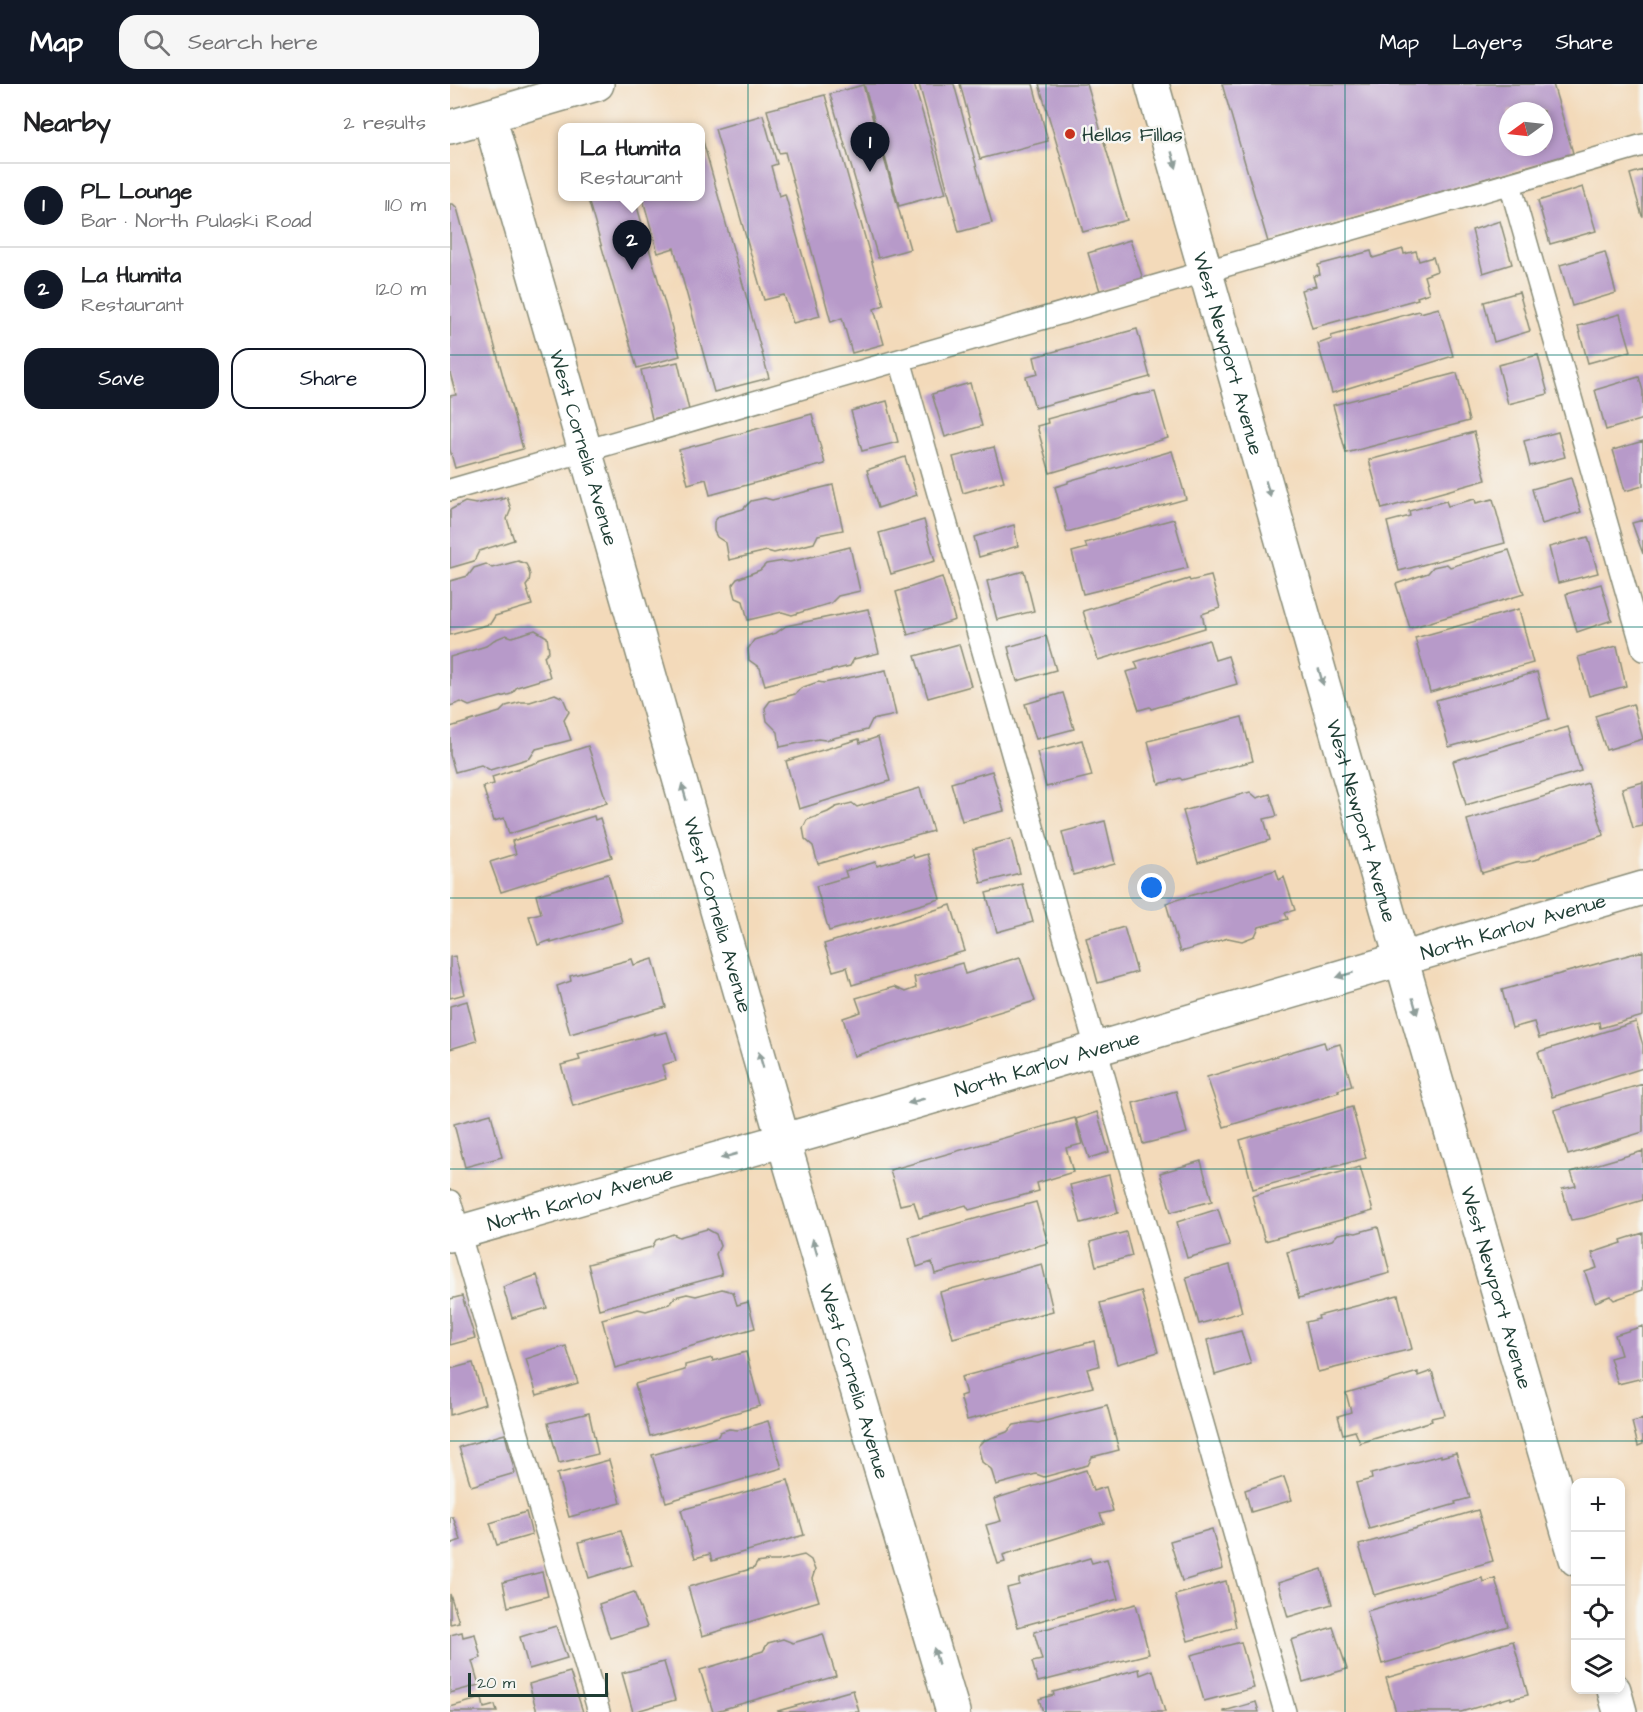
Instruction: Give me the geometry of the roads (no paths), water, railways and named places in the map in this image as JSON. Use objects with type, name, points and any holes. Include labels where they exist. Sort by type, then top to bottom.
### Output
[{"type":"street","points":[[450,127],[597,84]]},
{"type":"street","name":"West Newport Avenue","points":[[1152,84],[1571,1545]]},
{"type":"street","name":"West Cornelia Avenue","points":[[489,116],[783,1140],[953,1712]]},
{"type":"street","name":"North Karlov Avenue","points":[[455,1234],[1643,888]]},
{"type":"street","points":[[1615,1694],[1620,1712]]},
{"type":"lane","points":[[450,490],[1643,145]]},
{"type":"lane","points":[[1510,184],[1643,650]]},
{"type":"lane","points":[[900,360],[1285,1712]]},
{"type":"lane","points":[[450,1201],[455,1234],[599,1712]]},
{"type":"place","name":"Hellas Fillas","points":[[1070,134]]},
{"type":"place","name":"PL Lounge","points":[[870,172]]},
{"type":"place","name":"La Humita","points":[[632,270]]}]
